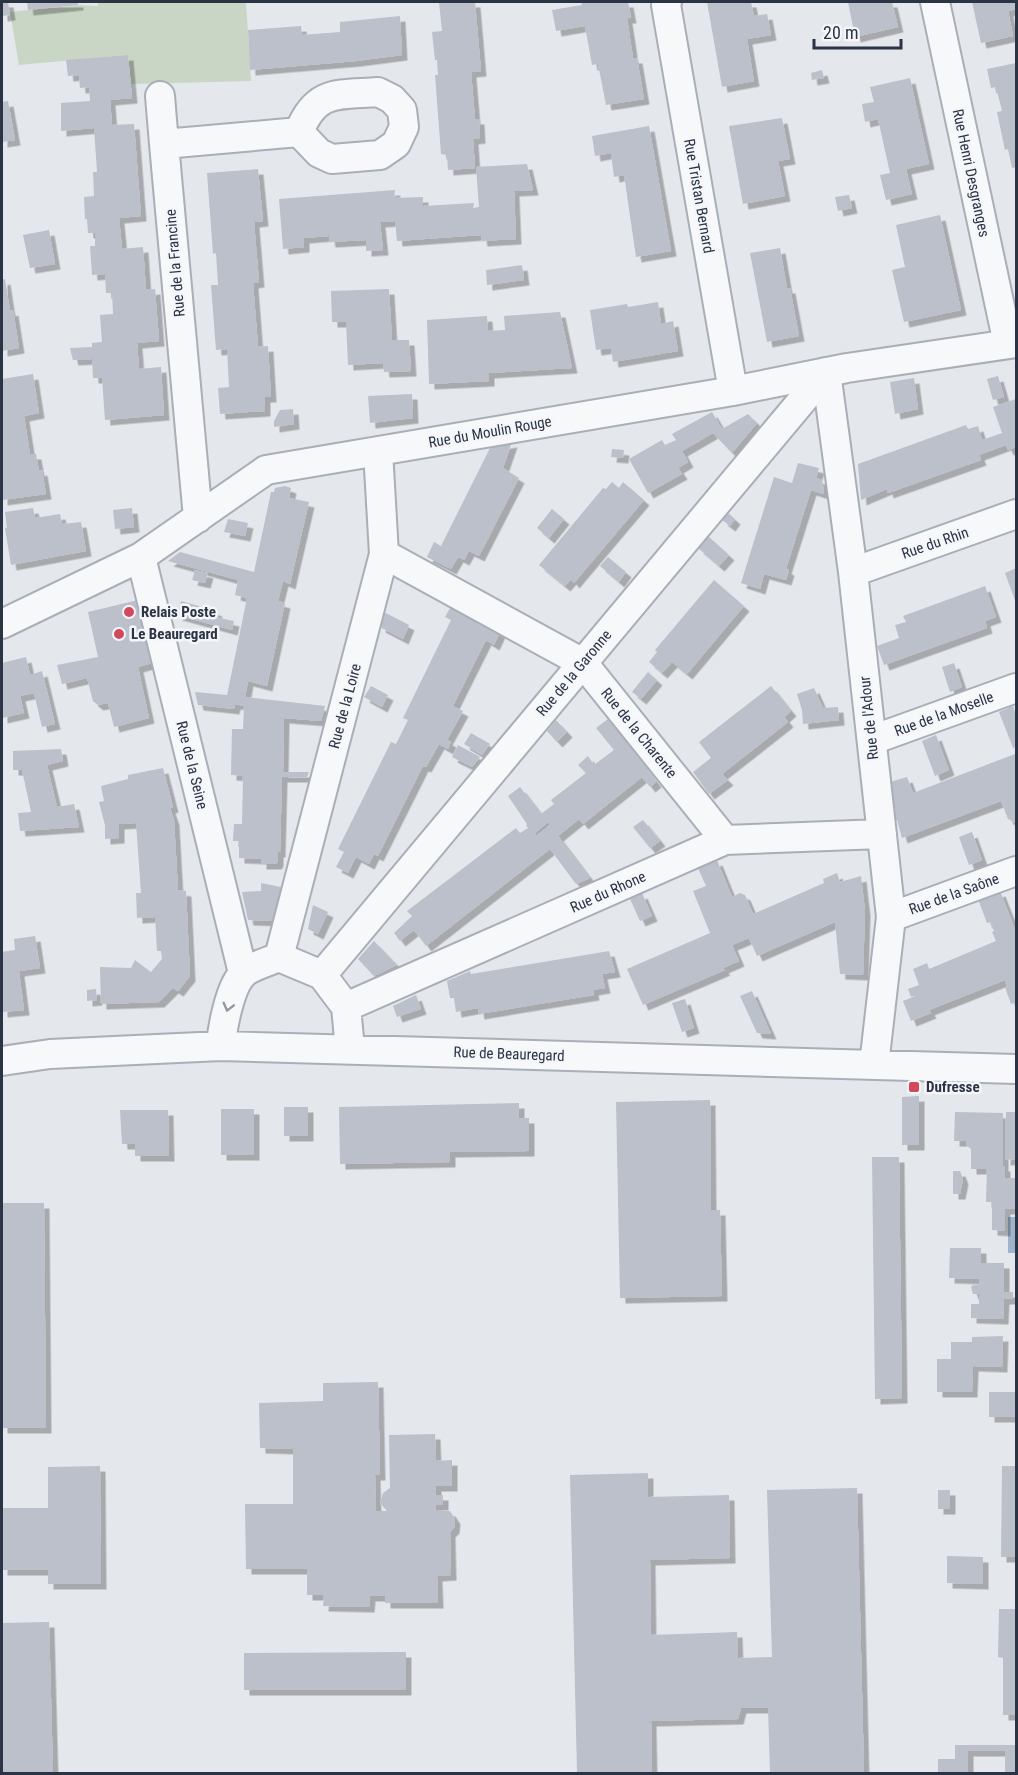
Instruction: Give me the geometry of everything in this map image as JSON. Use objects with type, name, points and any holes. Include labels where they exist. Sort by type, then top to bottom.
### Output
[{"type":"street","name":"Rue Tristan Bernard","points":[[668,2],[666,5],[668,17],[733,391]]},
{"type":"street","name":"Rue Henri Desgranges","points":[[934,2],[1012,344]]},
{"type":"street","name":"Rue de la Francine","points":[[160,96],[198,518]]},
{"type":"street","points":[[164,144],[299,132]]},
{"type":"street","name":"Rue du Moulin Rouge","points":[[2,624],[141,557],[266,470],[733,391],[826,372],[1012,344]]},
{"type":"street","name":"Rue de l'Adour","points":[[826,372],[853,572],[891,917],[874,1065]]},
{"type":"street","name":"Rue de la Garonne","points":[[322,975],[826,372]]},
{"type":"street","name":"Rue de la Loire","points":[[279,957],[384,554],[378,451]]},
{"type":"street","name":"Rue du Rhin","points":[[853,572],[1017,514]]},
{"type":"street","name":"Rue de la Charente","points":[[384,554],[583,663],[725,840]]},
{"type":"street","name":"Rue de la Seine","points":[[141,557],[243,973]]},
{"type":"street","name":"Rue de la Moselle","points":[[872,740],[1017,688]]},
{"type":"street","name":"Rue du Rhone","points":[[346,1007],[725,840],[882,834]]},
{"type":"street","name":"Rue de la Saône","points":[[891,917],[1017,871]]},
{"type":"street","points":[[221,1046],[222,1030],[231,997],[243,973],[279,957],[322,975],[346,1007],[350,1049]]},
{"type":"street","name":"Rue de Beauregard","points":[[2,1062],[50,1054],[221,1046],[1017,1069]]},
{"type":"green space","points":[[98,2],[246,2],[251,81],[131,84],[128,55],[19,65],[10,12],[78,5],[98,6]]},
{"type":"water","points":[[1008,1217],[1016,1217],[1016,1253],[1008,1253]]},
{"type":"building","points":[[2,2],[8,2],[10,15],[2,16]]},
{"type":"building","points":[[27,2],[78,2],[78,5],[28,10]]},
{"type":"building","points":[[439,2],[475,2],[481,71],[471,72],[475,119],[479,119],[480,138],[473,139],[475,168],[448,170],[447,155],[441,154],[435,75],[438,75],[437,60],[435,60],[432,32],[442,31]]},
{"type":"building","points":[[581,2],[628,2],[631,18],[627,18],[633,58],[637,58],[644,99],[606,105],[598,64],[592,65],[585,26],[556,31],[552,10],[582,5]]},
{"type":"building","points":[[707,2],[751,2],[754,16],[767,14],[771,35],[747,39],[754,81],[722,87]]},
{"type":"building","points":[[848,2],[892,2],[898,27],[855,37]]},
{"type":"building","points":[[972,2],[1016,2],[1016,9],[1008,11],[1013,36],[981,43]]},
{"type":"building","points":[[400,16],[402,55],[250,70],[248,30],[301,26],[302,35],[340,32],[340,22]]},
{"type":"building","points":[[128,55],[132,98],[110,100],[112,125],[134,124],[141,216],[119,218],[122,249],[143,247],[146,290],[155,289],[159,341],[137,343],[139,369],[161,367],[164,415],[105,420],[102,378],[93,378],[92,359],[73,360],[70,348],[92,347],[92,343],[102,342],[100,315],[113,314],[112,293],[106,293],[105,274],[92,275],[90,246],[95,246],[95,233],[88,233],[87,219],[85,219],[84,197],[94,196],[93,172],[97,172],[94,128],[61,131],[61,103],[90,101],[89,87],[80,88],[79,75],[68,76],[66,60]]},
{"type":"building","points":[[1016,63],[1016,167],[1012,168],[1008,149],[1005,150],[997,112],[1002,111],[996,87],[991,88],[987,69]]},
{"type":"building","points":[[822,70],[824,78],[812,80],[811,73]]},
{"type":"building","points":[[910,78],[929,164],[906,169],[912,194],[886,200],[880,175],[890,173],[878,119],[865,122],[862,104],[874,102],[870,87]]},
{"type":"building","points":[[8,101],[15,140],[2,142],[2,102]]},
{"type":"building","points":[[782,118],[790,159],[778,161],[785,196],[743,204],[729,126]]},
{"type":"building","points":[[649,126],[671,251],[636,257],[624,175],[614,177],[611,153],[595,156],[592,136]]},
{"type":"building","points":[[527,164],[533,190],[514,191],[516,239],[482,241],[481,235],[397,241],[395,221],[380,222],[383,250],[366,251],[366,240],[330,242],[329,236],[304,238],[304,247],[283,249],[279,199],[395,190],[394,198],[423,197],[423,206],[474,203],[473,208],[479,207],[476,167]]},
{"type":"building","points":[[258,169],[263,221],[254,222],[259,282],[253,283],[258,347],[268,346],[271,397],[265,397],[265,411],[220,414],[218,388],[229,387],[227,349],[216,350],[211,285],[218,285],[216,253],[213,254],[207,173]]},
{"type":"building","points":[[849,195],[852,208],[838,211],[835,197]]},
{"type":"building","points":[[940,215],[961,310],[904,322],[892,270],[905,267],[896,225]]},
{"type":"building","points":[[49,230],[55,264],[30,268],[23,235]]},
{"type":"building","points":[[780,248],[799,336],[767,342],[750,253]]},
{"type":"building","points":[[522,265],[524,280],[487,285],[486,270]]},
{"type":"building","points":[[5,279],[19,348],[2,351],[2,280]]},
{"type":"building","points":[[389,289],[392,340],[409,340],[411,371],[384,372],[383,363],[348,365],[346,322],[332,322],[331,291]]},
{"type":"building","points":[[658,302],[661,324],[673,321],[678,351],[613,362],[611,348],[596,350],[590,310]]},
{"type":"building","points":[[560,312],[572,368],[489,373],[489,381],[429,384],[427,320],[487,316],[488,331],[505,330],[504,316]]},
{"type":"building","points":[[33,374],[39,413],[24,416],[30,454],[36,454],[39,471],[42,470],[46,494],[2,500],[2,379]]},
{"type":"building","points":[[998,376],[1004,397],[993,400],[987,379]]},
{"type":"building","points":[[914,378],[918,409],[895,414],[890,382]]},
{"type":"building","points":[[412,394],[413,418],[370,423],[368,396]]},
{"type":"building","points":[[1016,399],[1016,447],[1008,450],[1006,445],[979,455],[981,460],[888,493],[887,489],[861,500],[858,464],[966,425],[968,429],[978,426],[982,440],[1002,433],[993,407]]},
{"type":"building","points":[[293,409],[294,424],[274,427],[274,421],[280,410]]},
{"type":"building","points":[[712,412],[722,429],[748,414],[757,423],[732,453],[713,433],[682,451],[688,462],[678,468],[682,474],[648,493],[629,459],[662,440],[665,445],[676,440],[672,434]]},
{"type":"building","points":[[512,442],[503,468],[519,478],[479,556],[469,551],[464,560],[458,557],[451,569],[427,557],[434,542],[441,546],[491,446]]},
{"type":"building","points":[[612,449],[624,450],[623,458],[611,457]]},
{"type":"building","points":[[798,463],[819,468],[816,478],[822,480],[824,491],[823,494],[811,490],[786,569],[789,570],[786,580],[764,574],[760,589],[741,583],[774,477],[792,483]]},
{"type":"building","points":[[612,482],[619,488],[623,482],[644,500],[574,583],[571,579],[565,586],[539,565],[603,488],[606,489]]},
{"type":"building","points":[[285,486],[291,488],[289,498],[309,502],[290,584],[283,581],[278,601],[285,603],[267,686],[248,681],[245,697],[325,706],[321,721],[284,718],[283,772],[309,772],[307,777],[282,777],[278,861],[276,864],[261,864],[261,859],[239,858],[239,841],[233,841],[234,824],[242,824],[243,776],[231,775],[232,729],[243,729],[244,706],[235,704],[234,709],[198,705],[195,692],[227,695],[247,598],[235,595],[238,580],[168,561],[180,552],[254,572],[271,492],[274,492],[275,488]]},
{"type":"building","points":[[33,508],[35,518],[60,514],[62,524],[81,522],[86,551],[11,565],[5,512]]},
{"type":"building","points":[[132,508],[134,527],[115,529],[113,510]]},
{"type":"building","points":[[552,509],[564,519],[549,538],[537,528]]},
{"type":"building","points":[[727,512],[735,519],[730,526],[722,520]]},
{"type":"building","points":[[228,519],[248,523],[245,536],[224,532]]},
{"type":"building","points":[[708,536],[729,555],[719,566],[698,548]]},
{"type":"building","points":[[608,557],[626,572],[619,582],[600,566]]},
{"type":"building","points":[[1016,568],[1016,603],[1005,573]]},
{"type":"building","points":[[195,570],[208,573],[205,583],[192,580]]},
{"type":"building","points":[[714,580],[744,606],[687,674],[672,662],[662,673],[649,662],[657,652],[655,650]]},
{"type":"building","points":[[985,586],[996,617],[985,621],[987,628],[884,665],[877,646],[899,638],[895,625],[906,622],[903,616]]},
{"type":"building","name":"Le Beauregard","points":[[138,600],[152,663],[138,667],[149,718],[114,727],[108,703],[98,705],[93,701],[87,678],[62,684],[57,665],[98,657],[88,612]]},
{"type":"building","points":[[181,601],[217,611],[215,617],[234,621],[232,630],[177,615]]},
{"type":"building","points":[[450,608],[500,632],[494,645],[486,640],[453,706],[463,711],[447,740],[451,742],[448,749],[439,744],[426,767],[423,766],[378,856],[374,854],[369,864],[356,857],[348,873],[336,867],[344,852],[338,849],[391,742],[396,744],[408,720],[403,718],[451,620],[445,617]]},
{"type":"building","points":[[384,612],[409,625],[403,639],[380,627]]},
{"type":"building","points":[[26,657],[30,675],[42,671],[55,724],[42,727],[34,693],[20,696],[24,713],[2,718],[2,663]]},
{"type":"building","points":[[954,663],[962,687],[950,692],[942,667]]},
{"type":"building","points":[[648,672],[657,680],[641,699],[632,692]]},
{"type":"building","points":[[371,686],[388,695],[382,707],[364,697]]},
{"type":"building","points":[[771,686],[791,711],[784,717],[788,722],[722,774],[728,780],[709,794],[693,772],[711,758],[699,742]]},
{"type":"building","points":[[814,688],[823,708],[838,707],[839,720],[803,724],[797,694]]},
{"type":"building","points":[[1013,706],[1016,716],[1016,747],[1013,748],[999,712]]},
{"type":"building","points":[[608,719],[656,782],[650,787],[642,777],[583,824],[579,819],[558,836],[590,878],[576,884],[550,849],[426,946],[414,930],[400,941],[394,933],[412,916],[407,911],[516,828],[520,833],[528,828],[508,796],[520,787],[541,814],[554,804],[551,800],[586,773],[578,765],[588,756],[594,765],[614,750],[596,728]],"holes":[[[548,822],[550,825],[536,836],[535,833]]]},
{"type":"building","points":[[556,720],[567,732],[557,742],[547,731]]},
{"type":"building","points":[[471,733],[490,744],[482,755],[464,744]]},
{"type":"building","points":[[936,735],[949,770],[935,776],[922,741]]},
{"type":"building","points":[[458,745],[480,757],[472,767],[452,757]]},
{"type":"building","points":[[61,749],[63,761],[47,765],[57,807],[74,804],[79,827],[20,831],[18,813],[31,812],[22,770],[13,770],[13,751]]},
{"type":"building","points":[[1015,754],[1016,823],[1008,819],[1001,801],[902,838],[897,820],[894,821],[890,782],[907,777],[913,793]]},
{"type":"building","points":[[163,768],[173,807],[170,808],[174,820],[178,890],[186,891],[190,976],[178,991],[173,988],[159,1002],[101,1004],[100,967],[131,968],[135,960],[151,972],[162,959],[161,951],[157,951],[155,917],[137,918],[136,893],[141,893],[136,823],[119,824],[119,838],[105,839],[105,825],[99,802],[104,801],[101,786],[128,779],[128,775]]},
{"type":"building","points":[[643,820],[660,841],[650,848],[633,827]]},
{"type":"building","points":[[972,832],[982,860],[969,865],[959,837]]},
{"type":"building","points":[[717,860],[732,897],[740,893],[745,895],[753,914],[824,883],[823,879],[837,873],[840,882],[861,876],[865,911],[863,975],[840,974],[835,922],[757,956],[749,938],[732,945],[739,961],[723,968],[725,970],[643,1005],[627,969],[710,933],[693,891],[706,886],[698,868]]},
{"type":"building","points":[[261,883],[281,887],[273,921],[248,920],[242,892],[261,891]]},
{"type":"building","points":[[1000,891],[1016,932],[1016,1010],[1014,1003],[1011,1004],[1005,980],[929,1010],[931,1013],[911,1021],[903,1001],[923,993],[911,997],[908,989],[919,985],[913,969],[927,963],[929,969],[996,941],[991,922],[987,923],[978,899]]},
{"type":"building","points":[[642,893],[652,916],[640,921],[630,899]]},
{"type":"building","points":[[313,905],[328,912],[318,934],[308,929]]},
{"type":"building","points":[[35,936],[40,968],[19,971],[24,1010],[2,1012],[2,952],[15,950],[14,939]]},
{"type":"building","points":[[374,941],[397,965],[374,976],[358,959]]},
{"type":"building","points":[[609,951],[615,972],[602,974],[605,988],[593,990],[594,995],[479,1014],[478,1008],[456,1012],[454,998],[450,998],[447,981],[470,971],[471,974]]},
{"type":"building","points":[[96,989],[97,1000],[87,1001],[87,990]]},
{"type":"building","points":[[752,991],[771,1034],[757,1033],[740,996]]},
{"type":"building","points":[[416,995],[421,1009],[397,1017],[393,1006]]},
{"type":"building","points":[[685,999],[694,1028],[682,1032],[672,1003]]},
{"type":"building","points":[[919,1096],[919,1145],[902,1145],[902,1097]]},
{"type":"building","points":[[710,1100],[711,1210],[720,1210],[722,1296],[620,1298],[616,1102]]},
{"type":"building","points":[[519,1103],[519,1118],[529,1118],[529,1151],[450,1152],[450,1162],[340,1164],[339,1107]]},
{"type":"building","points":[[284,1107],[308,1107],[308,1136],[284,1136]]},
{"type":"building","points":[[221,1109],[254,1109],[254,1155],[221,1155]]},
{"type":"building","points":[[120,1110],[168,1110],[169,1156],[135,1156],[135,1144],[122,1144]]},
{"type":"building","points":[[955,1112],[1003,1113],[1005,1178],[1016,1178],[1016,1209],[1005,1209],[1005,1231],[992,1230],[992,1202],[986,1202],[987,1169],[971,1169],[971,1149],[966,1145],[966,1141],[954,1141]]},
{"type":"building","points":[[1006,1112],[1016,1112],[1016,1159],[1005,1160]]},
{"type":"building","points":[[872,1157],[899,1157],[902,1398],[875,1399]]},
{"type":"building","points":[[953,1171],[960,1171],[963,1179],[960,1194],[953,1194]]},
{"type":"building","points":[[2,1203],[44,1203],[46,1428],[2,1428]]},
{"type":"building","points":[[950,1248],[981,1248],[981,1263],[1004,1263],[1004,1292],[1013,1292],[1013,1299],[1004,1299],[1003,1319],[971,1318],[971,1304],[979,1304],[979,1294],[973,1294],[971,1287],[979,1285],[980,1279],[949,1278]]},
{"type":"building","points":[[1003,1336],[1002,1367],[973,1366],[972,1392],[937,1392],[937,1359],[951,1359],[951,1342],[972,1342],[972,1337]]},
{"type":"building","points":[[378,1382],[380,1475],[375,1475],[376,1511],[387,1511],[380,1503],[383,1493],[390,1488],[389,1435],[435,1434],[436,1461],[452,1460],[452,1486],[436,1486],[436,1495],[443,1495],[443,1505],[436,1505],[436,1510],[450,1511],[455,1519],[454,1528],[450,1532],[451,1575],[437,1576],[438,1603],[385,1603],[385,1596],[370,1596],[369,1607],[323,1606],[324,1595],[307,1595],[307,1569],[246,1569],[245,1504],[293,1504],[293,1449],[260,1448],[259,1403],[323,1401],[323,1383]]},
{"type":"building","points":[[989,1392],[1016,1392],[1016,1417],[989,1417]]},
{"type":"building","points":[[100,1466],[101,1584],[48,1584],[48,1570],[2,1570],[2,1508],[48,1508],[48,1467]]},
{"type":"building","points":[[1002,1466],[1016,1466],[1016,1557],[1001,1557]]},
{"type":"building","points":[[648,1473],[648,1497],[729,1495],[730,1558],[650,1560],[651,1635],[737,1632],[738,1658],[772,1657],[767,1490],[857,1488],[864,1773],[770,1773],[768,1708],[741,1708],[738,1719],[651,1721],[652,1773],[577,1773],[570,1475]]},
{"type":"building","points":[[938,1490],[950,1490],[950,1509],[938,1509]]},
{"type":"building","points":[[947,1556],[983,1557],[983,1584],[947,1583]]},
{"type":"building","points":[[999,1609],[1016,1609],[1016,1715],[1003,1715],[1003,1658],[998,1657]]},
{"type":"building","points":[[49,1622],[53,1773],[2,1773],[2,1623]]},
{"type":"building","points":[[406,1652],[406,1690],[244,1690],[244,1653]]},
{"type":"building","points":[[955,1745],[1016,1745],[1016,1773],[1005,1773],[1005,1751],[968,1751],[968,1773],[938,1773],[938,1759],[955,1759]]},
{"type":"place","name":"Relais Poste","points":[[129,612]]},
{"type":"place","name":"Le Beauregard","points":[[119,634]]},
{"type":"place","name":"Dufresse","points":[[914,1087]]}]
